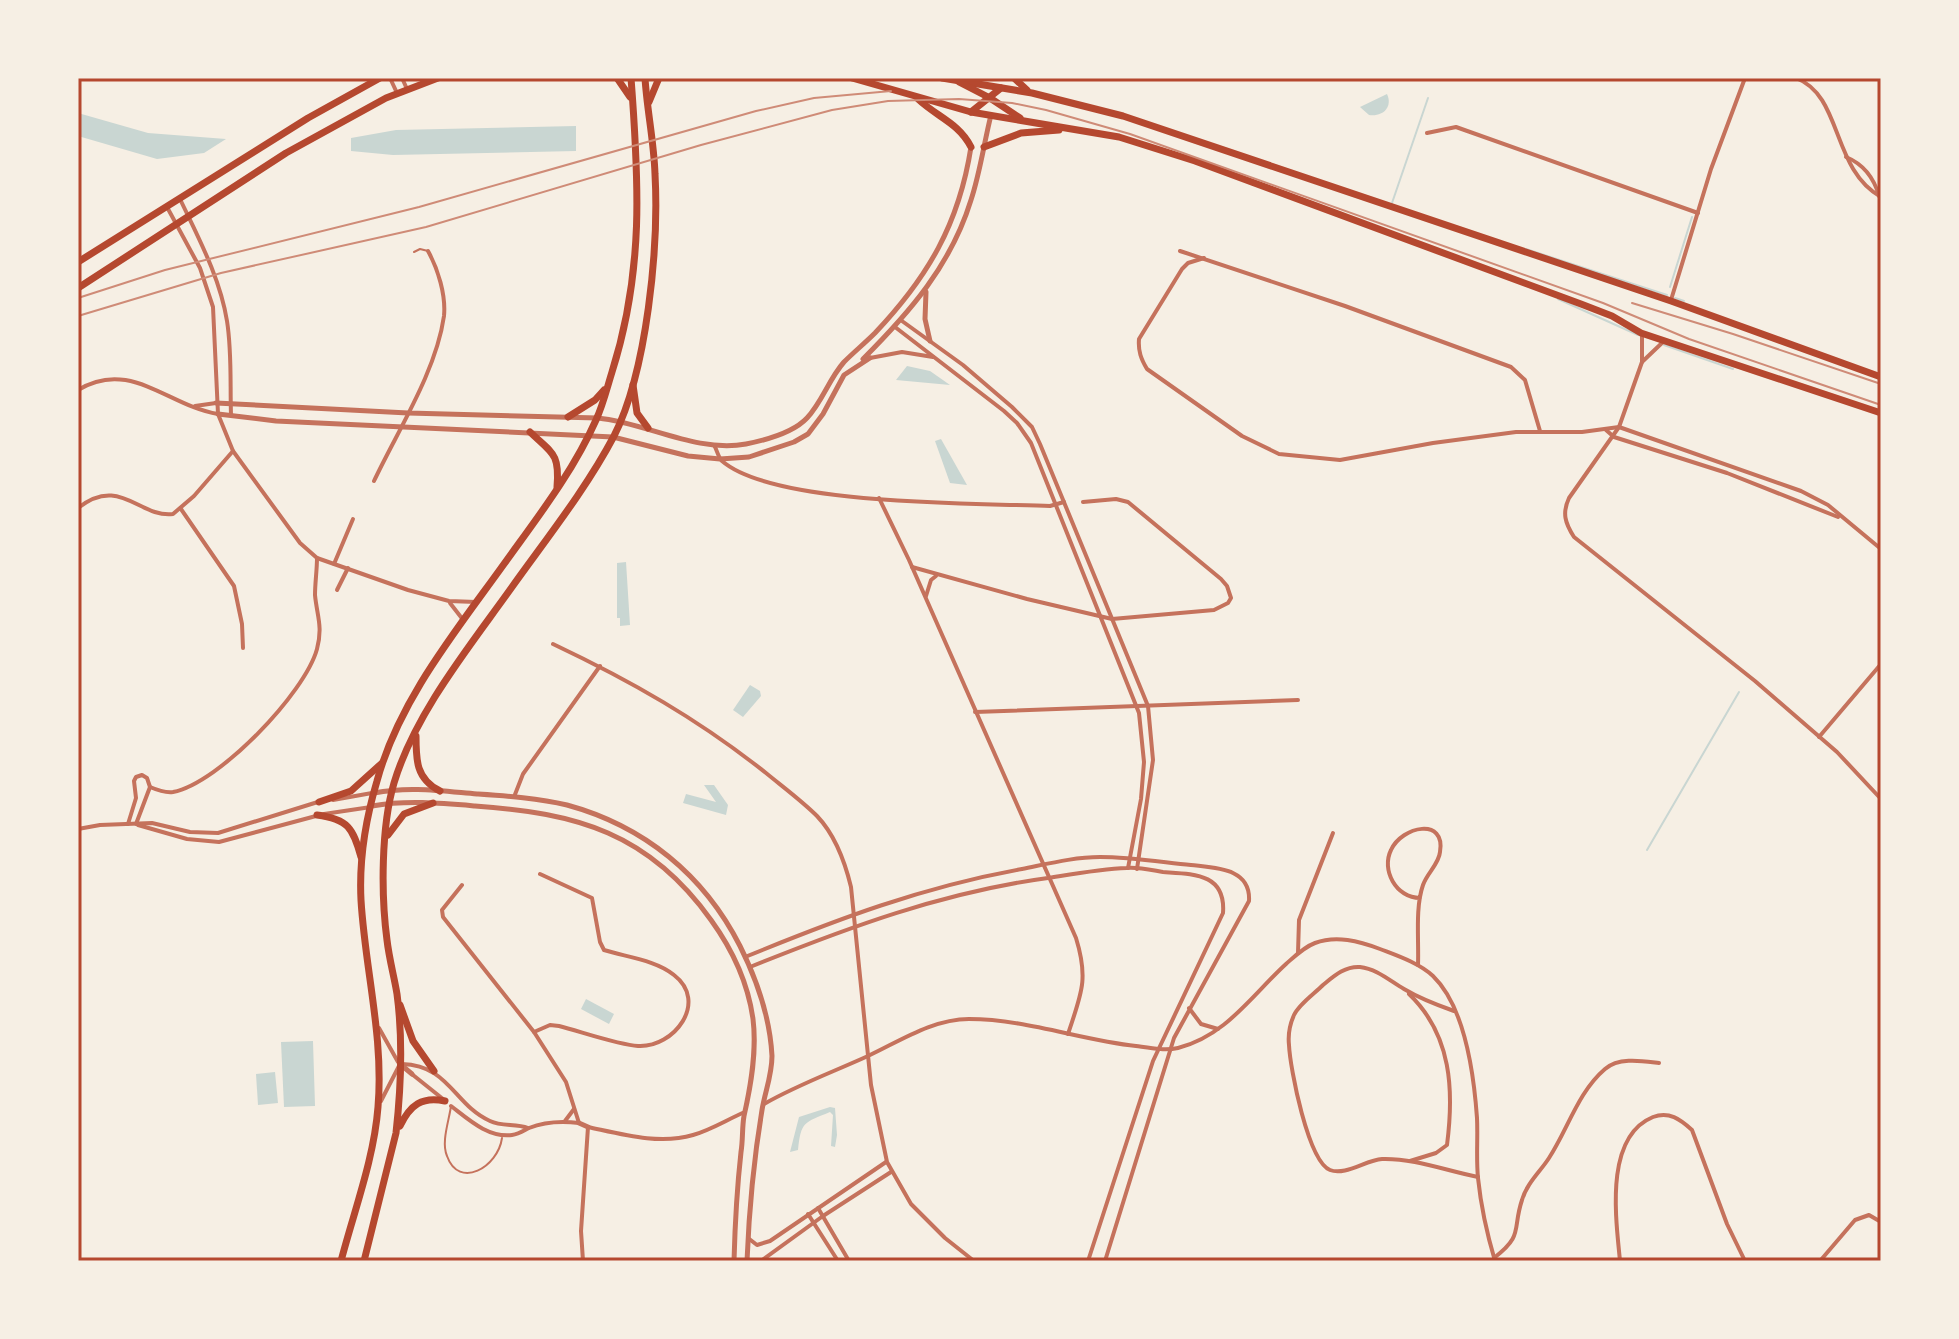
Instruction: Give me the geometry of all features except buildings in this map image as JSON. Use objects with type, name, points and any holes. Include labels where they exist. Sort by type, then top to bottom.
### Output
[{"type":"main road","points":[[78,262],[308,118],[380,78]]},
{"type":"main road","points":[[78,288],[286,153],[397,93],[438,78]]},
{"type":"main road","points":[[617,78],[629,93],[633,107]]},
{"type":"main road","points":[[341,1261],[368,1161],[378,1107],[376,1022],[362,920],[361,859],[374,793],[382,763],[411,699],[557,489],[598,418],[625,331],[634,283],[638,203],[631,78]]},
{"type":"main road","points":[[364,1261],[396,1133],[400,1064],[397,995],[385,919],[383,864],[393,789],[416,734],[446,680],[575,497],[613,437],[620,420],[633,379],[650,290],[656,230],[655,170],[645,78]]},
{"type":"main road","points":[[647,106],[659,78]]},
{"type":"main road","points":[[852,78],[971,112],[1119,137],[1195,161],[1581,304],[1612,316],[1641,333],[1881,413]]},
{"type":"main road","points":[[942,78],[990,82],[1001,88],[1123,116],[1671,301],[1881,377]]},
{"type":"main road","points":[[1014,78],[1032,93]]},
{"type":"main road","points":[[958,81],[1026,121]]},
{"type":"main road","points":[[990,82],[991,115]]},
{"type":"main road","points":[[971,112],[1001,88]]},
{"type":"main road","points":[[915,96],[933,113],[960,128],[971,147]]},
{"type":"main road","points":[[984,147],[1021,133],[1069,129]]},
{"type":"main road","points":[[633,379],[635,408],[648,428]]},
{"type":"main road","points":[[568,417],[595,400],[608,384]]},
{"type":"main road","points":[[530,432],[555,456],[557,489]]},
{"type":"main road","points":[[416,734],[416,764],[420,774],[429,786],[440,791]]},
{"type":"main road","points":[[319,802],[351,791],[382,763]]},
{"type":"main road","points":[[387,837],[404,814],[433,803]]},
{"type":"main road","points":[[317,815],[343,821],[353,832],[361,859]]},
{"type":"main road","points":[[397,995],[413,1041],[434,1071]]},
{"type":"main road","points":[[396,1133],[405,1115],[417,1103],[433,1099],[448,1103]]},
{"type":"street","points":[[390,78],[397,93]]},
{"type":"street","points":[[402,78],[407,89]]},
{"type":"street","points":[[1001,88],[1004,78]]},
{"type":"street","points":[[1671,301],[1745,78]]},
{"type":"street","points":[[1796,78],[1816,89],[1827,108],[1852,171],[1880,196]]},
{"type":"street","points":[[78,390],[101,379],[122,379],[231,417],[589,435],[613,437],[688,456],[720,459],[760,455],[808,434],[844,375],[902,321],[926,291],[961,228],[972,198],[991,115]]},
{"type":"street","points":[[1427,133],[1456,127],[1698,213]]},
{"type":"street","points":[[193,406],[216,403],[408,413],[598,418],[620,420],[714,445],[744,444],[790,431],[805,420],[843,364],[892,314],[926,271],[951,223],[965,187],[971,147]]},
{"type":"street","points":[[1845,156],[1855,160],[1870,175],[1880,196]]},
{"type":"street","points":[[180,199],[211,265],[224,308],[229,337],[231,417]]},
{"type":"street","points":[[167,207],[200,268],[213,307],[218,414],[233,451],[300,543],[317,558],[408,590],[449,601],[476,602]]},
{"type":"street","points":[[374,481],[435,351],[444,315],[442,288],[428,251]]},
{"type":"street","points":[[1180,251],[1345,306],[1511,367],[1525,380],[1540,431]]},
{"type":"street","points":[[1204,258],[1182,269],[1139,339],[1138,350],[1147,369],[1242,436],[1279,454],[1340,460],[1433,443],[1540,431],[1582,432],[1619,427],[1801,491],[1828,505],[1881,549]]},
{"type":"street","points":[[926,291],[925,319],[930,341]]},
{"type":"street","points":[[892,314],[982,381],[1032,427],[1148,706],[1152,778],[1137,869]]},
{"type":"street","points":[[886,320],[1017,423],[1031,443],[1137,706],[1144,762],[1141,799],[1128,868]]},
{"type":"street","points":[[1641,333],[1642,362],[1619,427],[1564,508],[1567,526],[1574,537],[1755,681],[1865,780],[1881,799]]},
{"type":"street","points":[[1642,362],[1665,341]]},
{"type":"street","points":[[857,365],[870,358],[902,352],[936,357]]},
{"type":"street","points":[[1606,430],[1614,437],[1727,473],[1841,517]]},
{"type":"street","points":[[714,445],[720,459],[740,472],[777,485],[821,493],[1056,506],[1064,502]]},
{"type":"street","points":[[78,508],[89,499],[108,496],[132,501],[158,513],[173,514],[233,451]]},
{"type":"street","points":[[879,498],[1076,938],[1084,974],[1068,1035]]},
{"type":"street","points":[[912,567],[1112,619],[1214,610],[1228,603],[1231,598],[1229,591],[1221,579],[1128,502],[1116,499],[1083,502]]},
{"type":"street","points":[[181,509],[237,595],[243,648]]},
{"type":"street","points":[[334,564],[353,519]]},
{"type":"street","points":[[150,787],[176,791],[198,781],[223,764],[271,720],[293,693],[314,657],[321,633],[321,618],[315,596],[317,558]]},
{"type":"street","points":[[337,590],[348,568]]},
{"type":"street","points":[[925,598],[936,575]]},
{"type":"street","points":[[449,601],[464,621]]},
{"type":"street","points":[[553,644],[653,693],[698,722],[752,761],[818,817],[845,862],[867,1057],[887,1162],[911,1204],[973,1261]]},
{"type":"street","points":[[1819,737],[1881,664]]},
{"type":"street","points":[[514,797],[523,774],[600,666]]},
{"type":"street","points":[[975,712],[1298,700]]},
{"type":"street","points":[[128,824],[136,798],[136,777],[145,776],[150,787],[136,824]]},
{"type":"street","points":[[78,829],[152,823],[190,832],[218,833],[319,802],[393,789],[514,797],[566,805],[606,818],[642,836],[677,861],[721,913],[750,967],[767,1022],[772,1057],[747,1261]]},
{"type":"street","points":[[136,824],[187,839],[219,842],[317,815],[391,803],[433,803],[560,817],[616,835],[665,866],[689,890],[725,940],[739,971],[753,1022],[752,1083],[745,1112],[734,1261]]},
{"type":"street","points":[[1418,965],[1420,898],[1423,885],[1441,851],[1438,837],[1434,831],[1427,829],[1401,836],[1385,864],[1390,877],[1407,895],[1420,898]]},
{"type":"street","points":[[1298,953],[1299,920],[1333,833]]},
{"type":"street","points":[[735,961],[853,914],[945,885],[1045,864],[1099,857],[1198,866],[1240,876],[1249,893],[1243,912],[1189,1008],[1171,1049],[1105,1261]]},
{"type":"street","points":[[739,971],[854,925],[1002,884],[1128,868],[1207,878],[1220,891],[1223,913],[1158,1049],[1088,1261]]},
{"type":"street","points":[[534,1032],[550,1025],[638,1046],[658,1043],[670,1038],[680,1027],[689,1006],[686,989],[678,977],[667,969],[604,950],[592,898],[540,874]]},
{"type":"street","points":[[462,885],[442,910],[443,917],[534,1032],[566,1082],[579,1123]]},
{"type":"street","points":[[400,1064],[412,1064],[434,1071],[459,1097],[490,1121],[528,1128],[565,1121],[643,1137],[676,1138],[695,1134],[941,1024],[967,1019],[1171,1049],[1218,1029],[1240,1012],[1267,981],[1313,943],[1344,939],[1375,947],[1418,965],[1442,986],[1456,1011],[1473,1086],[1478,1177],[1485,1228],[1494,1260]]},
{"type":"street","points":[[1456,1011],[1405,990],[1367,969],[1348,969],[1336,975],[1295,1013],[1289,1045],[1301,1115],[1325,1167],[1340,1171],[1369,1161],[1409,1161],[1478,1177]]},
{"type":"street","points":[[1405,990],[1424,1010],[1439,1035],[1450,1077],[1447,1145],[1436,1153],[1409,1161]]},
{"type":"street","points":[[1189,1008],[1201,1024],[1218,1029]]},
{"type":"street","points":[[376,1022],[400,1064],[473,1123],[503,1135],[523,1132],[528,1128]]},
{"type":"street","points":[[1494,1260],[1515,1238],[1521,1202],[1530,1182],[1547,1161],[1585,1092],[1606,1067],[1622,1061],[1659,1063]]},
{"type":"street","points":[[378,1107],[400,1064]]},
{"type":"street","points":[[565,1121],[574,1109]]},
{"type":"street","points":[[1620,1261],[1616,1197],[1624,1144],[1646,1120],[1661,1114],[1680,1119],[1692,1130],[1727,1224],[1745,1261]]},
{"type":"street","points":[[583,1261],[581,1231],[588,1127]]},
{"type":"street","points":[[748,1238],[757,1245],[770,1241],[887,1162]]},
{"type":"street","points":[[761,1261],[891,1172]]},
{"type":"street","points":[[818,1207],[849,1261]]},
{"type":"street","points":[[808,1214],[838,1261]]},
{"type":"street","points":[[1820,1261],[1855,1220],[1869,1215],[1881,1222]]},
{"type":"lane","points":[[414,252],[420,249],[428,251]]},
{"type":"lane","points":[[448,1103],[445,1149],[447,1160],[460,1170],[470,1173],[490,1165],[503,1135],[490,1121]]},
{"type":"shaded area","points":[[1387,94],[1388,107],[1382,113],[1369,115],[1360,107]]},
{"type":"shaded area","points":[[78,113],[148,133],[226,139],[204,153],[157,159],[78,136]]},
{"type":"shaded area","points":[[576,126],[576,151],[393,155],[351,151],[351,138],[396,130]]},
{"type":"shaded area","points":[[907,366],[930,371],[950,385],[896,380]]},
{"type":"shaded area","points":[[941,439],[967,485],[950,483],[935,441]]},
{"type":"shaded area","points":[[626,562],[630,625],[620,626],[620,618],[617,618],[617,563]]},
{"type":"shaded area","points":[[750,685],[760,691],[761,696],[743,717],[733,710]]},
{"type":"shaded area","points":[[704,785],[714,785],[728,805],[726,815],[683,803],[686,794],[716,802]]},
{"type":"shaded area","points":[[586,999],[614,1014],[609,1024],[581,1009]]},
{"type":"shaded area","points":[[313,1041],[315,1106],[284,1107],[281,1042]]},
{"type":"shaded area","points":[[275,1072],[278,1103],[258,1105],[256,1074]]},
{"type":"shaded area","points":[[835,1108],[835,1147],[831,1146],[833,1115],[830,1112],[805,1124],[798,1150],[790,1152],[799,1117]]},
{"type":"waterway","points":[[1392,203],[1428,98]]},
{"type":"waterway","points":[[1670,287],[1692,217]]},
{"type":"waterway","points":[[1526,249],[1667,295]]},
{"type":"waterway","points":[[1675,298],[1684,301]]},
{"type":"waterway","points":[[1558,299],[1638,335]]},
{"type":"waterway","points":[[1664,345],[1733,369]]},
{"type":"waterway","points":[[1647,850],[1739,692]]},
{"type":"railway","points":[[78,298],[165,270],[419,207],[756,111],[814,98],[891,91]]},
{"type":"railway","points":[[78,316],[221,273],[426,227],[701,145],[832,110],[888,101],[959,99],[1012,103],[1130,134],[1603,303],[1689,339],[1881,405]]},
{"type":"railway","points":[[1632,303],[1881,384]]}]
